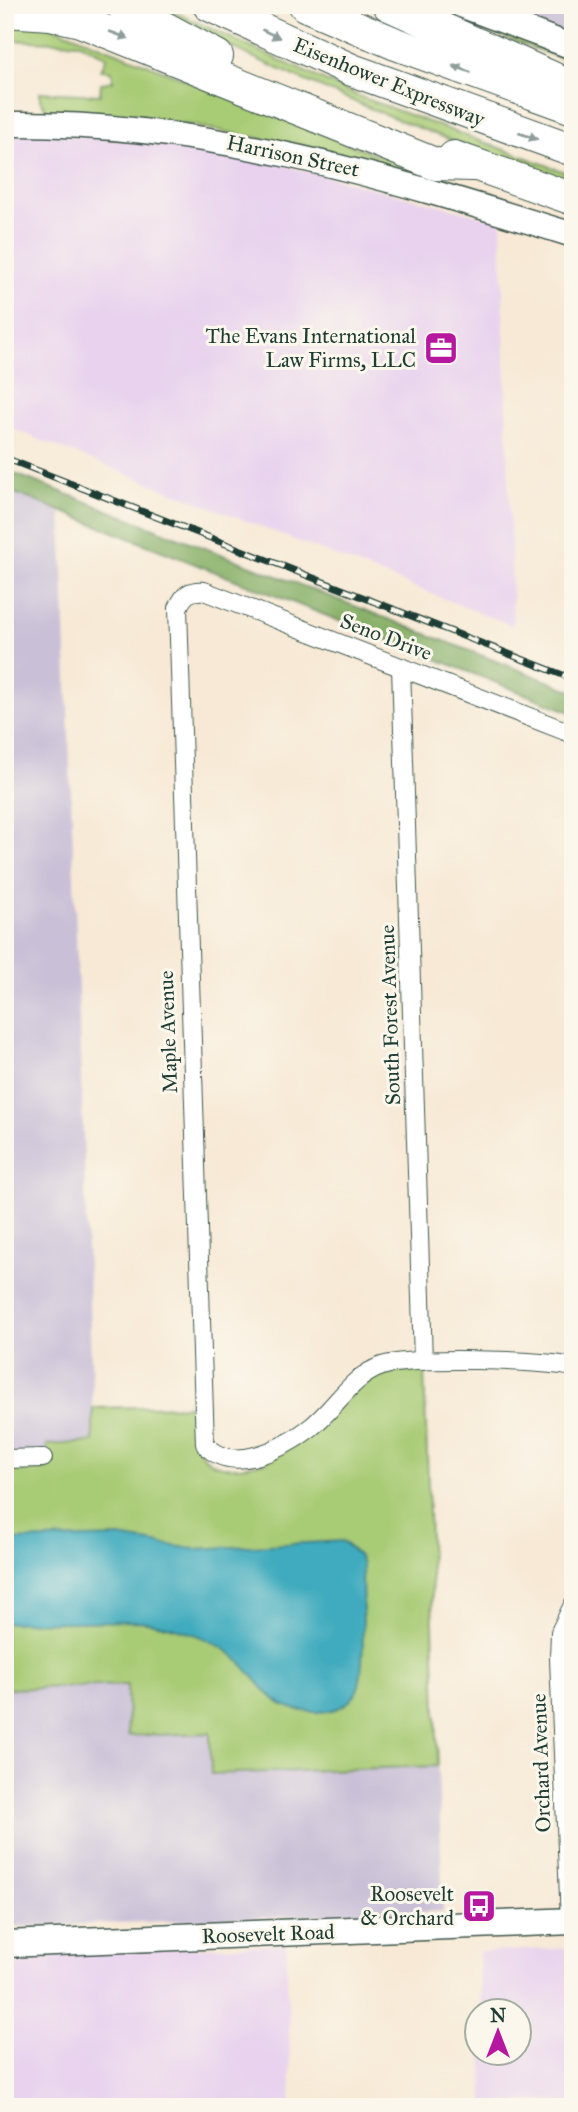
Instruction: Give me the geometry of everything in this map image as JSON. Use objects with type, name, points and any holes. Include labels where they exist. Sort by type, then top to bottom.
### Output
[{"type":"highway","points":[[122,5],[223,59],[473,164],[573,199]]},
{"type":"highway","name":"Eisenhower Expressway","points":[[209,5],[352,70],[573,150]]},
{"type":"highway","name":"Eisenhower Expressway","points":[[304,5],[396,44],[573,108]]},
{"type":"highway","points":[[389,5],[553,78],[573,92]]},
{"type":"highway","points":[[5,11],[50,14],[80,21],[435,164],[473,164]]},
{"type":"main road","points":[[461,5],[573,47]]},
{"type":"main road","name":"Harrison Street","points":[[5,124],[164,132],[277,150],[398,180],[573,235]]},
{"type":"main road","name":"Roosevelt Road","points":[[5,1944],[571,1921]]},
{"type":"street","name":"Seno Drive","points":[[183,597],[195,591],[204,591],[573,734]]},
{"type":"street","name":"Maple Avenue","points":[[183,597],[177,621],[205,1444],[213,1454],[222,1457],[242,1458],[262,1454],[310,1427],[368,1372],[398,1362],[423,1361]]},
{"type":"street","name":"South Forest Avenue","points":[[401,667],[423,1361]]},
{"type":"street","points":[[423,1361],[536,1362],[573,1367]]},
{"type":"street","points":[[5,1459],[43,1458]]},
{"type":"street","name":"Orchard Avenue","points":[[571,1921],[559,1659],[560,1632],[573,1605]]},
{"type":"shaded area","points":[[486,5],[573,5],[573,37]]},
{"type":"shaded area","points":[[5,131],[204,145],[501,221],[513,626],[5,426]]},
{"type":"shaded area","points":[[5,489],[61,511],[94,1443],[47,1445],[47,1469],[5,1471]]},
{"type":"shaded area","points":[[127,1685],[210,1733],[212,1774],[438,1766],[443,1911],[5,1927],[5,1689]]},
{"type":"shaded area","points":[[286,1944],[292,2107],[5,2107],[5,1956]]},
{"type":"shaded area","points":[[573,1948],[573,2107],[564,2107],[558,2101],[484,2104],[483,2066],[532,2066],[532,1996],[481,1996],[479,1952]]},
{"type":"green space","points":[[144,5],[159,5],[358,96],[573,175],[573,184],[463,145],[355,102]]},
{"type":"green space","points":[[418,5],[433,5],[573,57],[573,63]]},
{"type":"green space","points":[[5,20],[43,23],[364,150],[573,220],[573,226],[332,152],[189,125],[48,112],[40,100],[40,92],[100,95],[101,83],[113,81],[112,71],[101,70],[107,57],[80,43],[5,40]]},
{"type":"green space","points":[[5,470],[573,691],[573,713],[5,489]]},
{"type":"green space","points":[[424,1370],[438,1766],[211,1774],[210,1733],[128,1736],[127,1685],[5,1689],[5,1471],[47,1469],[47,1445],[93,1442],[93,1408],[191,1406],[195,1439],[207,1460],[230,1467],[265,1462],[367,1382],[394,1371]]},
{"type":"water","points":[[119,1537],[194,1549],[342,1541],[358,1555],[362,1565],[362,1663],[358,1688],[352,1698],[333,1710],[320,1712],[307,1712],[283,1705],[226,1650],[195,1634],[162,1625],[140,1621],[5,1623],[5,1540]]},
{"type":"railway","points":[[5,458],[573,679]]},
{"type":"place","name":"The Evans International Law Firms, LLC","points":[[441,348]]},
{"type":"place","name":"Roosevelt & Orchard","points":[[479,1906]]}]
